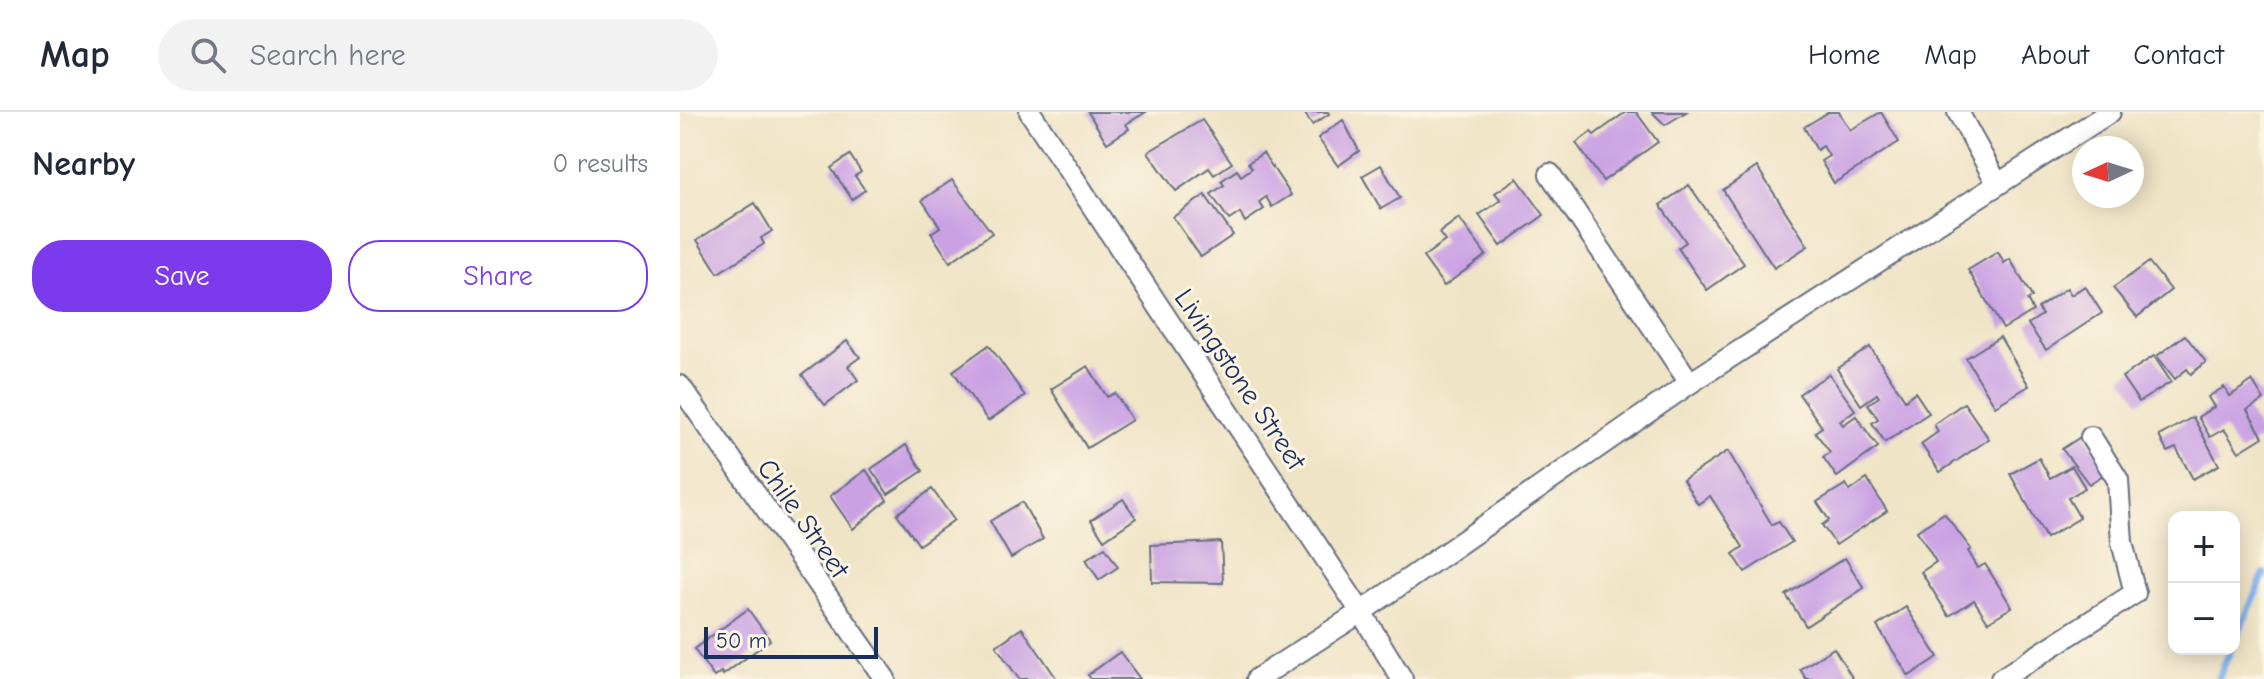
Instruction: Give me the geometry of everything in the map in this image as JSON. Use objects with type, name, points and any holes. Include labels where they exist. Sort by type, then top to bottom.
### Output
[{"type":"street","name":"Livingstone Street","points":[[1030,112],[1361,612],[1402,679]]},
{"type":"street","points":[[1958,112],[1997,183]]},
{"type":"street","points":[[1257,679],[1361,612],[1690,383],[2110,112]]},
{"type":"street","points":[[1550,174],[1690,383]]},
{"type":"street","name":"Chile Street","points":[[680,386],[885,679]]},
{"type":"street","points":[[2001,679],[2135,593],[2122,542],[2118,480],[2091,437]]},
{"type":"building","points":[[1088,112],[1146,112],[1126,124],[1129,129],[1107,143]]},
{"type":"building","points":[[1304,112],[1328,112],[1329,114],[1312,125]]},
{"type":"building","points":[[1626,112],[1636,112],[1658,142],[1603,181],[1576,143],[1591,132],[1594,135]]},
{"type":"building","points":[[1652,112],[1686,112],[1665,125]]},
{"type":"building","points":[[1829,112],[1839,112],[1850,130],[1881,112],[1899,142],[1834,183],[1821,161],[1829,156],[1823,146],[1817,150],[1804,127]]},
{"type":"building","points":[[1202,120],[1232,163],[1214,175],[1209,168],[1176,191],[1148,152]]},
{"type":"building","points":[[1343,120],[1359,151],[1338,166],[1318,138]]},
{"type":"building","points":[[1263,153],[1291,195],[1272,207],[1266,197],[1259,202],[1264,209],[1245,222],[1240,213],[1229,220],[1211,194],[1224,185],[1221,181],[1237,170],[1241,176],[1252,168],[1248,163]]},
{"type":"building","points":[[850,155],[861,172],[855,176],[865,190],[852,199],[831,168]]},
{"type":"building","points":[[1381,165],[1400,198],[1381,209],[1362,176]]},
{"type":"building","points":[[1757,167],[1808,246],[1774,268],[1723,190]]},
{"type":"building","points":[[1517,178],[1544,215],[1501,246],[1479,215],[1501,200],[1495,193]]},
{"type":"building","points":[[952,180],[992,233],[950,262],[931,233],[940,227],[922,200]]},
{"type":"building","points":[[1689,185],[1744,264],[1707,290],[1678,248],[1686,242],[1660,205]]},
{"type":"building","points":[[1205,195],[1233,235],[1201,257],[1173,217]]},
{"type":"building","points":[[755,203],[772,231],[761,238],[764,244],[718,273],[697,240]]},
{"type":"building","points":[[1459,218],[1486,255],[1444,286],[1423,257],[1445,241],[1439,233]]},
{"type":"building","points":[[1998,252],[2004,263],[2010,259],[2032,297],[2027,300],[2033,311],[2003,329],[1968,270]]},
{"type":"building","points":[[2149,262],[2171,290],[2137,317],[2113,288]]},
{"type":"building","points":[[2085,286],[2102,313],[2046,350],[2028,324],[2042,315],[2038,308],[2067,288],[2071,295]]},
{"type":"building","points":[[2185,335],[2206,362],[2191,374],[2187,369],[2175,379],[2157,356]]},
{"type":"building","points":[[2000,337],[2029,386],[1995,406],[1966,358]]},
{"type":"building","points":[[847,341],[860,357],[848,366],[858,380],[825,405],[802,375]]},
{"type":"building","points":[[989,345],[1025,396],[988,421],[953,371]]},
{"type":"building","points":[[1870,347],[1905,400],[1915,392],[1929,413],[1885,442],[1872,423],[1878,419],[1868,404],[1879,397],[1877,394],[1861,405],[1837,369]]},
{"type":"building","points":[[2154,356],[2171,382],[2139,402],[2122,377]]},
{"type":"building","points":[[1088,366],[1107,397],[1115,393],[1132,420],[1087,448],[1051,389]]},
{"type":"building","points":[[1829,374],[1855,410],[1840,421],[1843,425],[1856,416],[1878,447],[1837,477],[1823,457],[1830,452],[1815,432],[1822,427],[1799,394]]},
{"type":"building","points":[[2252,381],[2264,400],[2247,410],[2263,437],[2239,452],[2224,429],[2210,437],[2198,417],[2214,407],[2208,397],[2224,387],[2230,396]]},
{"type":"building","points":[[1964,403],[1989,439],[1940,472],[1921,444],[1938,432],[1934,424]]},
{"type":"building","points":[[2193,417],[2219,465],[2193,479],[2176,448],[2167,452],[2159,436]]},
{"type":"building","points":[[2085,434],[2108,472],[2089,484],[2062,449]]},
{"type":"building","points":[[906,445],[923,471],[888,494],[871,469]]},
{"type":"building","points":[[1728,451],[1772,525],[1779,522],[1792,542],[1745,572],[1733,554],[1743,547],[1710,496],[1698,504],[1683,480]]},
{"type":"building","points":[[2039,458],[2050,478],[2072,466],[2085,488],[2068,498],[2080,518],[2046,538],[2010,474]]},
{"type":"building","points":[[866,470],[887,500],[853,529],[830,496]]},
{"type":"building","points":[[1867,479],[1887,511],[1836,545],[1822,525],[1829,520],[1817,502],[1846,484],[1850,491]]},
{"type":"building","points":[[932,489],[954,520],[919,545],[897,514]]},
{"type":"building","points":[[1123,499],[1136,518],[1104,540],[1091,520]]},
{"type":"building","points":[[1022,502],[1043,539],[1011,558],[990,521]]},
{"type":"building","points":[[1944,513],[1971,549],[1968,551],[1978,568],[1985,564],[2012,607],[1988,622],[1974,600],[1949,616],[1921,572],[1936,562],[1917,531]]},
{"type":"building","points":[[1221,542],[1223,583],[1152,582],[1151,545]]},
{"type":"building","points":[[1105,547],[1118,567],[1099,580],[1086,559]]},
{"type":"building","points":[[1845,558],[1864,588],[1806,626],[1786,595]]},
{"type":"building","points":[[1906,607],[1938,657],[1909,676],[1877,626]]},
{"type":"building","points":[[748,609],[770,640],[723,675],[721,672],[714,677],[694,649]]},
{"type":"building","points":[[1022,628],[1057,679],[1019,679],[996,646]]},
{"type":"building","points":[[1834,648],[1853,679],[1806,679],[1800,669]]},
{"type":"building","points":[[1120,652],[1140,679],[1091,679],[1088,675]]},
{"type":"waterway","points":[[2240,629],[2264,574]]},
{"type":"waterway","points":[[2218,679],[2228,655]]}]
